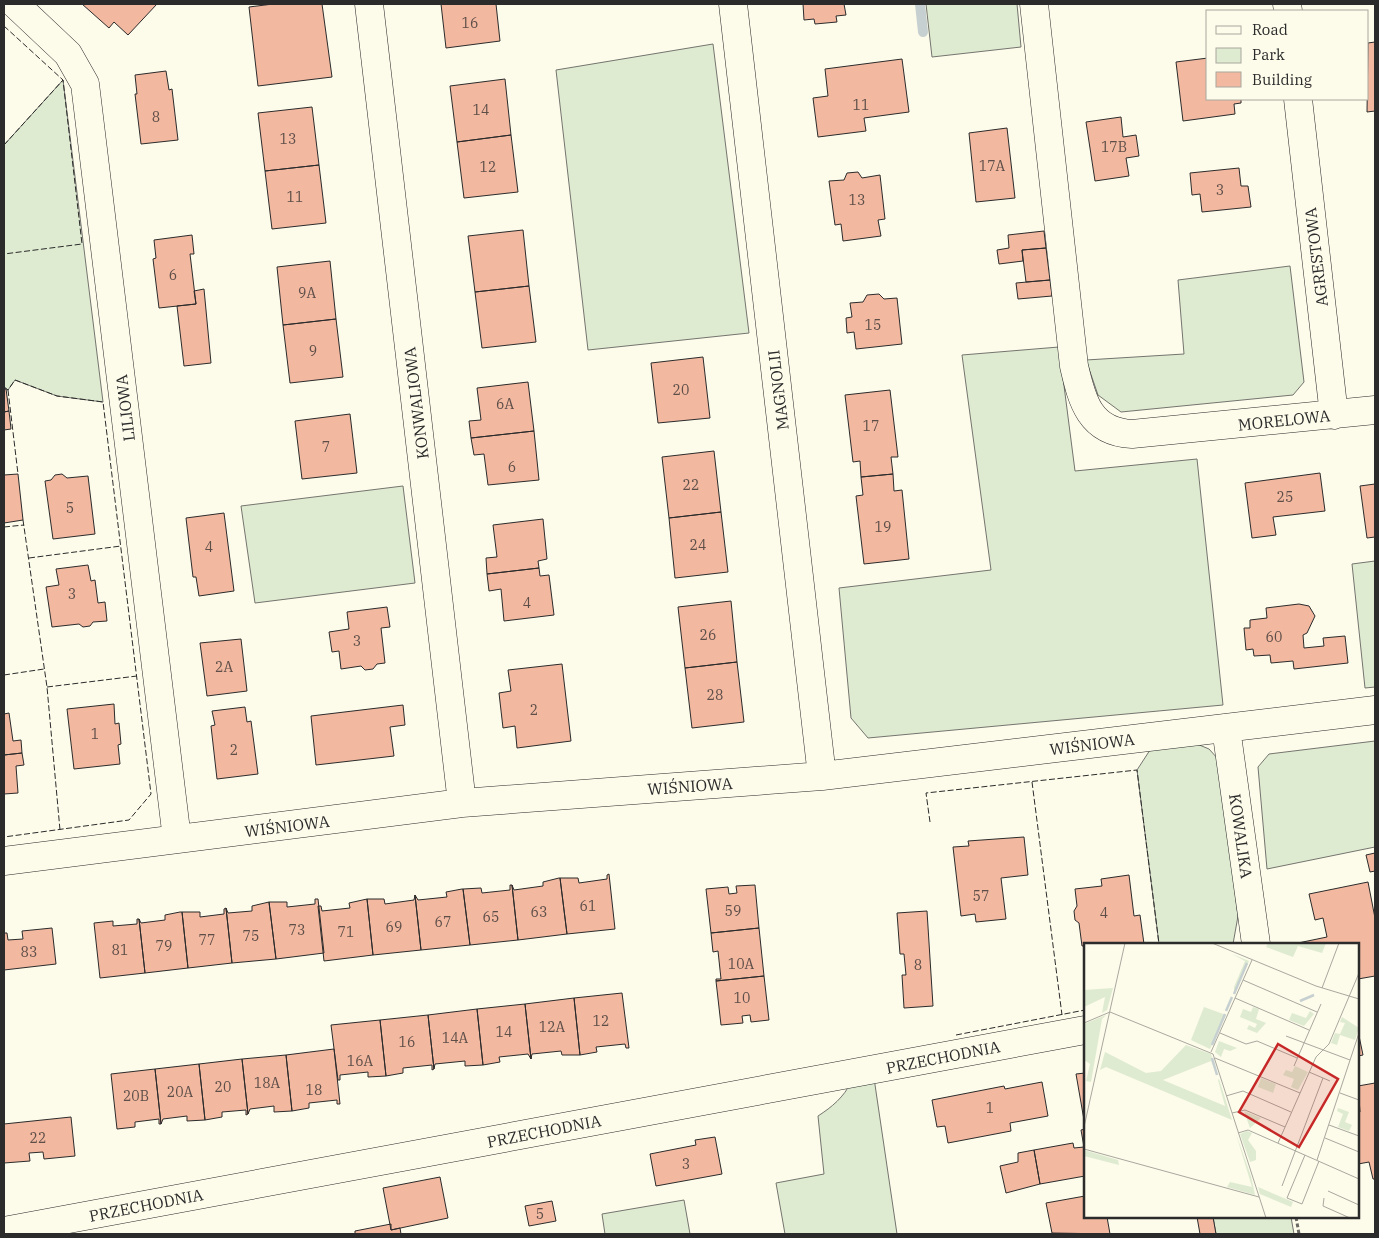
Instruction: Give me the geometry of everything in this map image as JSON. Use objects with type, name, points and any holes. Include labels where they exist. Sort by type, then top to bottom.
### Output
[{"type":"street","name":"LILIOWA","points":[[15,4],[68,54],[85,84],[177,838]]},
{"type":"street","name":"KONWALIOWA","points":[[369,4],[462,803]]},
{"type":"street","name":"MAGNOLII","points":[[733,4],[822,776]]},
{"type":"street","name":"MORELOWA","points":[[1034,4],[1073,357],[1082,398],[1094,418],[1106,428],[1121,434],[1192,430],[1375,410]]},
{"type":"street","name":"AGRESTOWA","points":[[1298,100],[1334,415]]},
{"type":"street","name":"WIŚNIOWA","points":[[4,861],[462,803],[822,776],[1375,710]]},
{"type":"street","name":"KOWALIKA","points":[[1226,728],[1256,943]]},
{"type":"street","name":"PRZECHODNIA","points":[[4,1231],[1084,1030]]},
{"type":"path","points":[[1296,1218],[1299,1234]]},
{"type":"green space","points":[[926,4],[1017,4],[1021,47],[932,57]]},
{"type":"green space","points":[[713,44],[749,333],[588,350],[556,70]]},
{"type":"green space","points":[[63,80],[103,402],[57,396],[15,380],[8,390],[4,387],[4,145]]},
{"type":"green space","points":[[1290,266],[1304,382],[1293,395],[1121,412],[1098,395],[1086,360],[1184,354],[1178,280]]},
{"type":"green space","points":[[1059,347],[1075,471],[1197,459],[1223,705],[868,738],[851,718],[839,588],[991,570],[962,355]]},
{"type":"green space","points":[[403,486],[415,583],[255,603],[241,506]]},
{"type":"green space","points":[[1375,561],[1375,687],[1365,688],[1352,564]]},
{"type":"green space","points":[[1375,741],[1375,847],[1267,869],[1258,767],[1269,754]]},
{"type":"green space","points":[[1197,744],[1209,749],[1219,760],[1238,916],[1233,943],[1159,943],[1137,770],[1150,750]]},
{"type":"green space","points":[[874,1078],[897,1234],[785,1234],[776,1183],[824,1174],[818,1116],[837,1101],[851,1082]]},
{"type":"green space","points":[[684,1200],[690,1234],[605,1234],[602,1214]]},
{"type":"green space","points":[[1213,1218],[1291,1218],[1294,1234],[1216,1234]]},
{"type":"building","points":[[82,4],[157,4],[128,35],[114,22],[109,28]]},
{"type":"building","points":[[273,4],[322,4],[332,77],[258,86],[249,7]]},
{"type":"building","points":[[441,4],[496,4],[500,41],[446,48]]},
{"type":"building","points":[[803,4],[844,4],[846,15],[836,16],[837,22],[815,24],[814,19],[804,20]]},
{"type":"building","points":[[1375,42],[1375,111],[1367,112],[1367,100],[1369,100],[1369,43]]},
{"type":"building","points":[[1206,58],[1206,100],[1241,100],[1241,103],[1234,104],[1235,114],[1183,121],[1176,62]]},
{"type":"building","points":[[902,59],[909,112],[864,118],[866,131],[818,137],[813,98],[828,96],[825,69]]},
{"type":"building","points":[[166,71],[169,90],[172,89],[178,140],[141,144],[135,94],[137,94],[135,75]]},
{"type":"building","points":[[505,79],[511,135],[457,142],[450,86]]},
{"type":"building","points":[[312,107],[319,165],[265,171],[258,113]]},
{"type":"building","points":[[1121,117],[1123,137],[1136,135],[1139,156],[1126,158],[1129,176],[1095,181],[1086,122]]},
{"type":"building","points":[[1007,128],[1015,198],[976,202],[969,133]]},
{"type":"building","points":[[511,135],[518,192],[464,198],[457,142]]},
{"type":"building","points":[[319,165],[326,223],[272,229],[265,171]]},
{"type":"building","points":[[1239,168],[1241,186],[1248,186],[1251,207],[1202,212],[1200,194],[1192,195],[1190,173]]},
{"type":"building","points":[[858,172],[862,178],[880,175],[885,219],[878,220],[881,236],[843,241],[841,224],[835,225],[829,181],[844,180],[847,173]]},
{"type":"building","points":[[523,230],[529,286],[475,292],[468,236]]},
{"type":"building","points":[[1044,231],[1046,248],[1022,250],[1023,261],[999,264],[997,250],[1009,248],[1008,235]]},
{"type":"building","points":[[192,235],[194,254],[190,254],[196,304],[159,308],[153,259],[156,258],[154,240]]},
{"type":"building","points":[[1046,248],[1050,280],[1026,282],[1022,250]]},
{"type":"building","points":[[330,261],[336,319],[283,325],[277,267]]},
{"type":"building","points":[[1050,280],[1052,296],[1018,299],[1016,283]]},
{"type":"building","points":[[529,286],[536,342],[482,348],[475,292]]},
{"type":"building","points":[[204,289],[211,363],[184,366],[177,306],[196,304],[194,291]]},
{"type":"building","points":[[879,294],[884,299],[897,298],[902,344],[856,349],[854,332],[847,333],[846,318],[852,317],[850,303],[863,302],[867,295]]},
{"type":"building","points":[[336,319],[343,377],[290,383],[283,325]]},
{"type":"building","points":[[703,357],[710,418],[658,423],[651,363]]},
{"type":"building","points":[[528,382],[534,431],[471,438],[469,421],[481,420],[477,388]]},
{"type":"building","points":[[4,389],[6,389],[9,411],[4,412]]},
{"type":"building","points":[[890,390],[898,457],[891,457],[893,474],[861,477],[860,461],[853,462],[845,395]]},
{"type":"building","points":[[9,411],[11,429],[4,430],[4,412]]},
{"type":"building","points":[[350,414],[357,473],[302,479],[295,421]]},
{"type":"building","points":[[534,431],[539,480],[488,485],[484,454],[474,455],[471,438]]},
{"type":"building","points":[[714,451],[721,512],[669,518],[662,457]]},
{"type":"building","points":[[1320,473],[1325,511],[1273,517],[1276,535],[1252,538],[1245,483]]},
{"type":"building","points":[[18,474],[23,520],[4,523],[4,475]]},
{"type":"building","points":[[62,474],[67,478],[88,476],[95,534],[53,539],[45,481],[51,480],[55,475]]},
{"type":"building","points":[[893,474],[894,491],[902,490],[909,559],[864,564],[856,496],[863,495],[861,477]]},
{"type":"building","points":[[1375,484],[1375,537],[1367,538],[1360,486]]},
{"type":"building","points":[[721,512],[728,572],[675,578],[669,518]]},
{"type":"building","points":[[224,513],[234,591],[199,596],[196,577],[193,577],[186,518]]},
{"type":"building","points":[[543,519],[547,559],[538,561],[539,568],[487,574],[486,558],[497,557],[493,525]]},
{"type":"building","points":[[88,565],[91,581],[95,580],[98,603],[105,602],[107,621],[93,622],[90,626],[83,627],[79,624],[52,627],[46,587],[59,585],[56,569]]},
{"type":"building","points":[[539,568],[540,576],[549,575],[554,615],[504,621],[501,589],[489,591],[487,574]]},
{"type":"building","points":[[731,601],[737,662],[685,668],[678,607]]},
{"type":"building","points":[[1299,604],[1309,606],[1315,616],[1307,633],[1303,635],[1304,648],[1324,646],[1323,638],[1345,636],[1348,663],[1294,669],[1293,661],[1271,663],[1270,655],[1254,656],[1253,649],[1246,650],[1244,628],[1250,628],[1250,620],[1267,618],[1266,608]]},
{"type":"building","points":[[387,607],[390,627],[381,628],[385,663],[377,664],[373,669],[365,670],[361,666],[341,669],[339,651],[332,652],[329,632],[349,629],[347,612]]},
{"type":"building","points":[[241,639],[247,691],[207,696],[200,643]]},
{"type":"building","points":[[737,662],[744,722],[692,728],[685,668]]},
{"type":"building","points":[[562,664],[571,741],[517,748],[515,726],[503,728],[499,693],[511,691],[508,670]]},
{"type":"building","points":[[114,704],[115,724],[119,723],[121,744],[118,745],[120,764],[74,769],[67,709]]},
{"type":"building","points":[[403,705],[405,725],[390,727],[394,756],[316,765],[311,716]]},
{"type":"building","points":[[245,707],[247,722],[251,721],[258,774],[217,779],[211,726],[215,725],[212,711]]},
{"type":"building","points":[[9,713],[13,741],[21,740],[22,753],[4,755],[4,714]]},
{"type":"building","points":[[22,753],[24,765],[16,766],[18,793],[4,794],[4,755]]},
{"type":"building","points":[[1024,837],[1028,875],[1001,878],[1006,919],[976,922],[975,914],[961,916],[953,847],[969,846],[968,841]]},
{"type":"building","points":[[1375,853],[1375,871],[1370,872],[1366,855]]},
{"type":"building","points":[[609,874],[615,929],[567,934],[560,878],[578,878],[579,883],[607,879]]},
{"type":"building","points":[[1129,875],[1134,916],[1140,915],[1144,943],[1084,943],[1084,946],[1082,946],[1079,923],[1075,920],[1074,911],[1077,906],[1075,889],[1102,886],[1101,879]]},
{"type":"building","points":[[560,878],[567,934],[518,940],[512,885],[514,890],[543,886],[543,882]]},
{"type":"building","points":[[1368,882],[1375,918],[1375,976],[1359,979],[1359,943],[1298,943],[1327,937],[1323,918],[1315,920],[1309,894]]},
{"type":"building","points":[[510,885],[512,885],[518,940],[470,945],[463,889],[481,888],[482,893],[510,890]]},
{"type":"building","points":[[755,885],[759,928],[711,933],[706,889],[728,887],[729,894],[737,893],[736,886]]},
{"type":"building","points":[[463,889],[470,945],[421,950],[415,895],[418,900],[447,897],[446,892]]},
{"type":"building","points":[[415,895],[421,950],[373,955],[367,899],[384,899],[385,904],[414,900]]},
{"type":"building","points":[[315,899],[318,899],[324,953],[276,959],[269,902],[287,902],[287,907],[315,904]]},
{"type":"building","points":[[367,899],[373,955],[324,961],[318,906],[321,906],[322,911],[350,908],[349,903]]},
{"type":"building","points":[[269,902],[276,959],[232,963],[226,908],[228,913],[252,911],[252,906]]},
{"type":"building","points":[[226,908],[232,963],[188,968],[182,912],[200,912],[200,917],[224,914],[224,909]]},
{"type":"building","points":[[927,911],[933,1006],[904,1008],[902,975],[906,975],[904,954],[900,954],[897,913]]},
{"type":"building","points":[[182,912],[188,968],[145,973],[139,919],[141,923],[165,920],[165,915]]},
{"type":"building","points":[[137,919],[139,919],[145,973],[100,978],[94,923],[113,921],[113,926],[137,924]]},
{"type":"building","points":[[52,928],[56,964],[4,970],[4,933],[7,933],[8,940],[23,939],[22,931]]},
{"type":"building","points":[[759,928],[764,976],[716,981],[716,979],[721,979],[718,951],[713,952],[711,933]]},
{"type":"building","points":[[764,976],[769,1020],[751,1022],[750,1015],[742,1016],[743,1023],[721,1025],[716,981]]},
{"type":"building","points":[[622,993],[629,1048],[626,1048],[625,1044],[596,1047],[597,1052],[580,1055],[574,998]]},
{"type":"building","points":[[574,998],[580,1055],[562,1055],[561,1051],[532,1054],[531,1059],[525,1004]]},
{"type":"building","points":[[525,1004],[531,1059],[528,1054],[499,1057],[500,1062],[483,1065],[477,1009]]},
{"type":"building","points":[[477,1009],[483,1065],[465,1066],[465,1061],[435,1064],[434,1069],[428,1015]]},
{"type":"building","points":[[428,1015],[434,1069],[432,1070],[432,1065],[403,1068],[403,1073],[386,1076],[380,1020]]},
{"type":"building","points":[[380,1020],[386,1076],[368,1077],[368,1072],[340,1075],[340,1080],[338,1080],[331,1025]]},
{"type":"building","points":[[1359,1036],[1363,1055],[1359,1056]]},
{"type":"building","points":[[334,1049],[340,1104],[337,1104],[337,1100],[309,1103],[309,1108],[292,1111],[286,1055]]},
{"type":"building","points":[[286,1055],[292,1111],[274,1112],[274,1106],[250,1109],[248,1114],[242,1059]]},
{"type":"building","points":[[242,1059],[248,1114],[246,1115],[246,1110],[222,1112],[222,1117],[205,1120],[199,1064]]},
{"type":"building","points":[[199,1064],[205,1120],[187,1121],[187,1116],[163,1119],[161,1124],[155,1069]]},
{"type":"building","points":[[155,1069],[161,1124],[159,1124],[159,1119],[135,1122],[135,1127],[117,1129],[111,1074]]},
{"type":"building","points":[[1084,1073],[1084,1120],[1076,1074]]},
{"type":"building","points":[[1042,1082],[1048,1116],[1010,1123],[1011,1131],[948,1143],[945,1126],[937,1127],[932,1100],[1004,1086],[1005,1089]]},
{"type":"building","points":[[1375,1083],[1375,1179],[1373,1179],[1369,1162],[1359,1164],[1359,1086]]},
{"type":"building","points":[[71,1117],[75,1156],[44,1159],[43,1152],[29,1153],[30,1161],[4,1163],[4,1124]]},
{"type":"building","points":[[1084,1129],[1084,1147],[1081,1130]]},
{"type":"building","points":[[715,1137],[722,1174],[656,1186],[650,1154],[696,1145],[695,1140]]},
{"type":"building","points":[[1073,1143],[1074,1148],[1084,1147],[1084,1176],[1040,1184],[1034,1150]]},
{"type":"building","points":[[1034,1150],[1040,1184],[1006,1193],[1000,1166],[1018,1162],[1018,1153]]},
{"type":"building","points":[[440,1177],[448,1218],[391,1230],[383,1188]]},
{"type":"building","points":[[1084,1196],[1084,1218],[1107,1218],[1110,1234],[1052,1233],[1046,1203]]},
{"type":"building","points":[[552,1201],[556,1221],[529,1226],[525,1206]]},
{"type":"building","points":[[1197,1218],[1213,1218],[1216,1234],[1200,1234]]},
{"type":"building","points":[[391,1224],[391,1230],[400,1228],[401,1234],[355,1234],[355,1231]]},
{"type":"waterway","points":[[920,4],[923,32]]},
{"type":"fence","points":[[4,26],[63,80],[82,244],[4,254]]},
{"type":"fence","points":[[4,145],[63,80]]},
{"type":"fence","points":[[4,387],[8,390],[15,380],[57,396],[103,402],[151,794],[129,820],[4,837]]},
{"type":"fence","points":[[8,390],[18,474]]},
{"type":"fence","points":[[23,520],[47,687],[60,830]]},
{"type":"fence","points":[[4,527],[24,525]]},
{"type":"fence","points":[[29,558],[121,546]]},
{"type":"fence","points":[[4,675],[44,669]]},
{"type":"fence","points":[[47,687],[137,676]]},
{"type":"fence","points":[[930,822],[926,793],[1137,770],[1159,943]]},
{"type":"fence","points":[[1032,782],[1062,1015]]},
{"type":"fence","points":[[956,1035],[1084,1010]]}]
